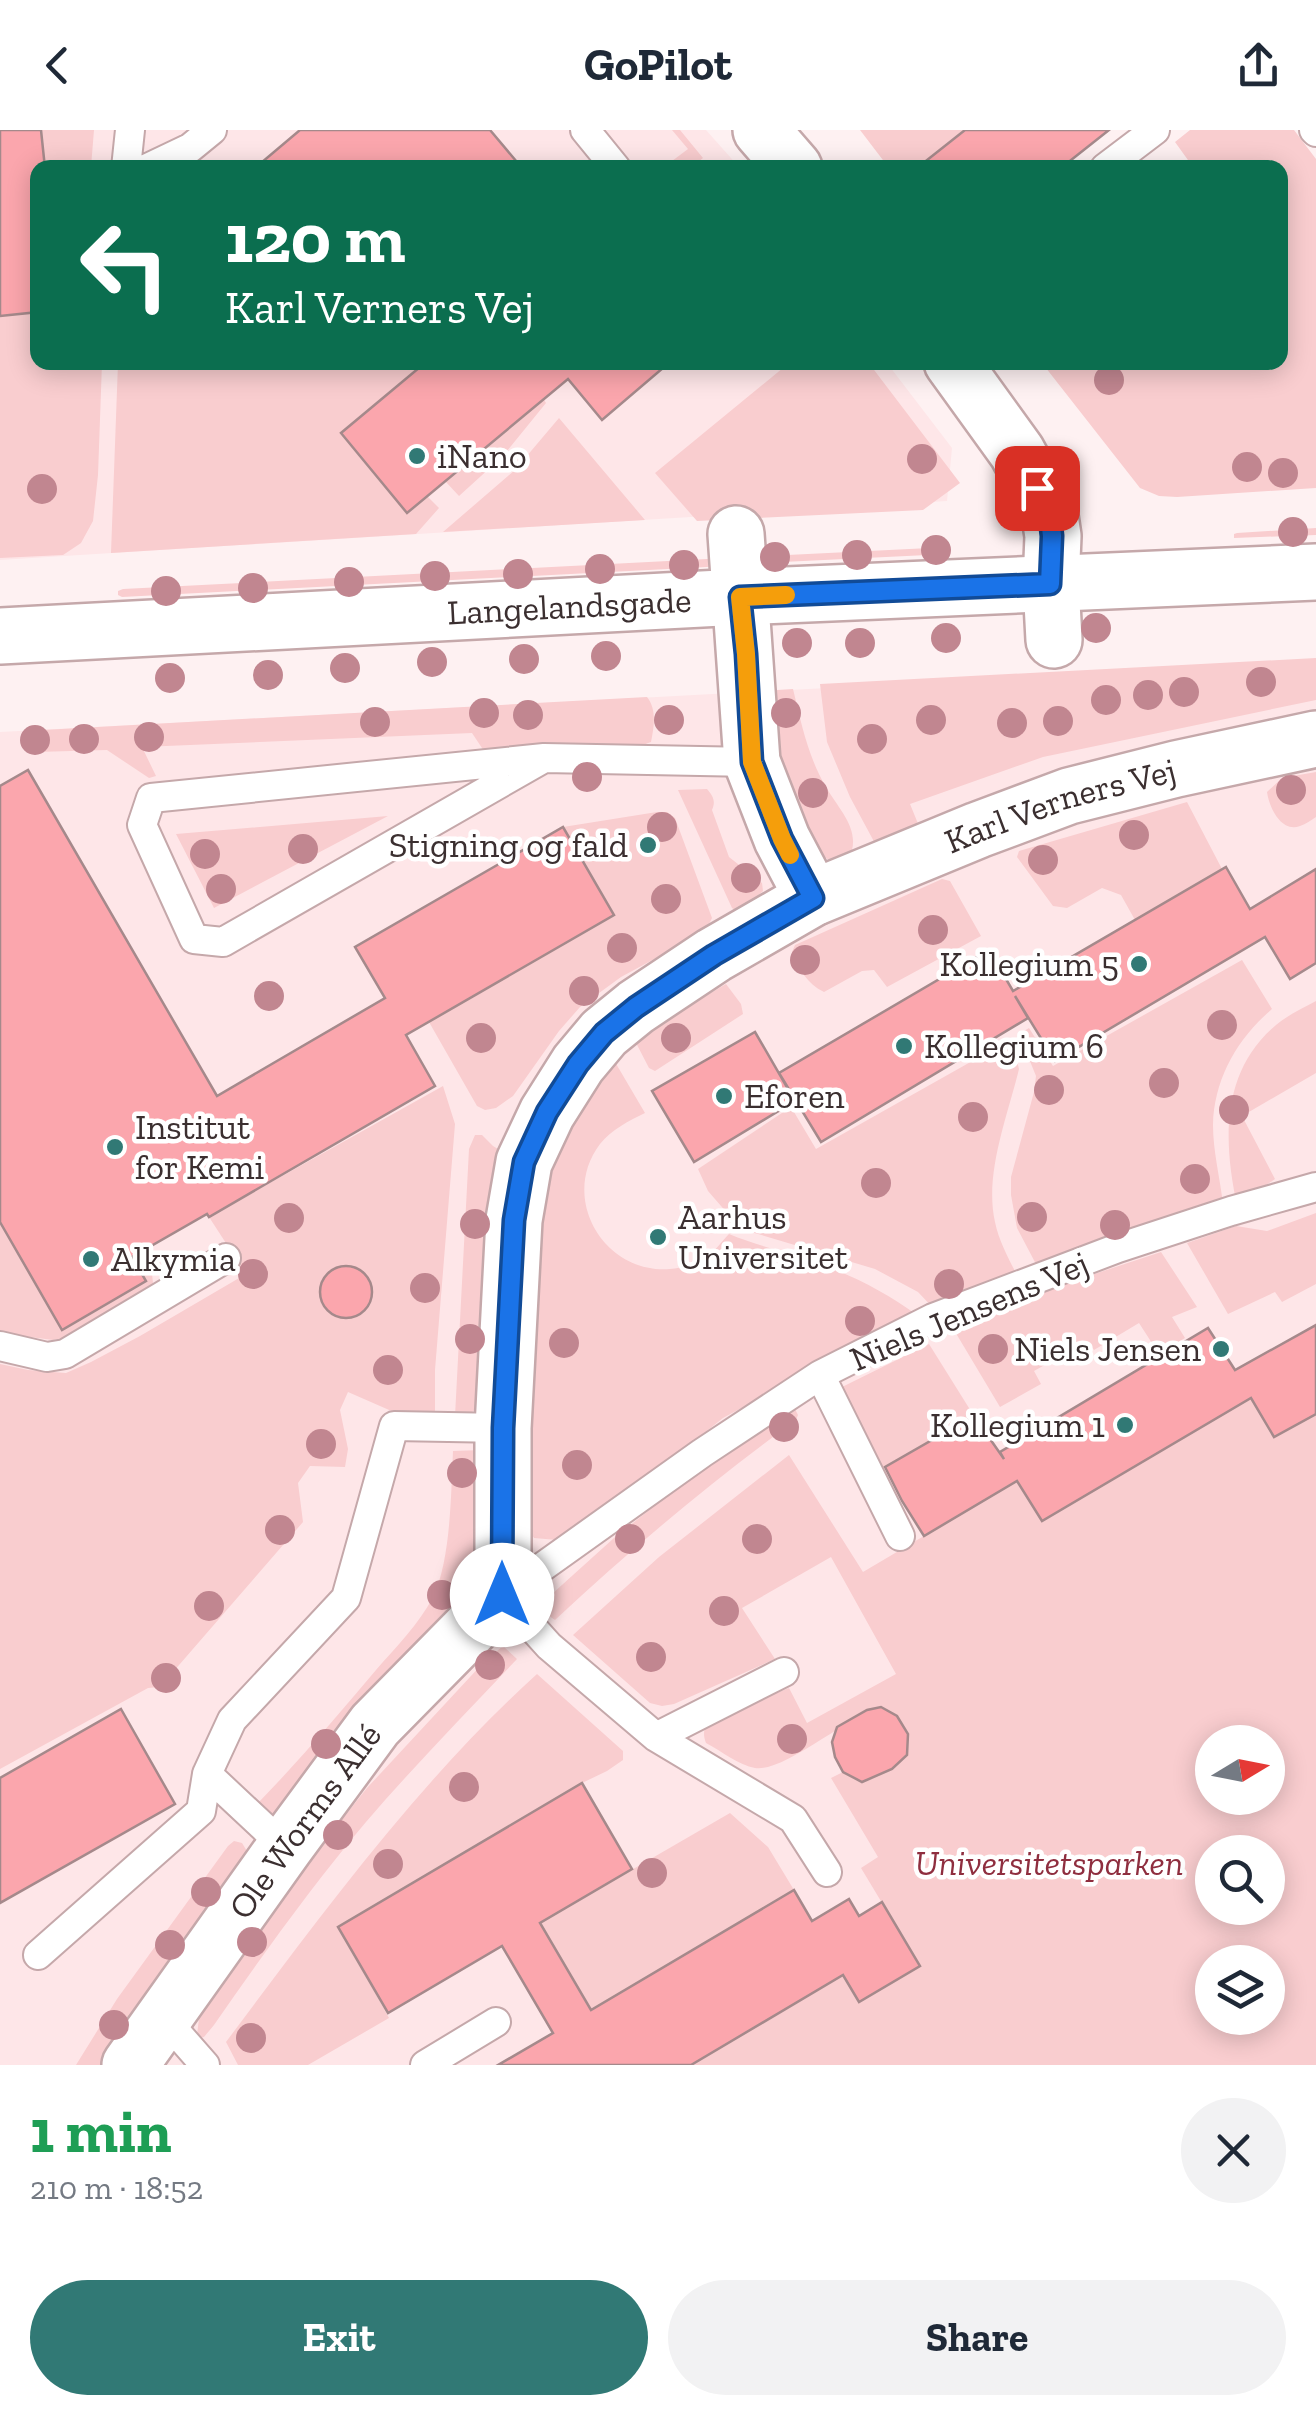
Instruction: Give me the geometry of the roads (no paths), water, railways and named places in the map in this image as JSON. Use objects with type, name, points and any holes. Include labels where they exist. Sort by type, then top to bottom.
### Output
[{"type":"street","points":[[761,130],[787,160]]},
{"type":"street","points":[[958,370],[1017,452],[1049,510],[1054,640]]},
{"type":"street","points":[[736,534],[752,762],[782,839],[813,898]]},
{"type":"street","name":"Langelandsgade","points":[[0,636],[740,597],[1316,572]]},
{"type":"street","name":"Karl Verners Vej","points":[[502,1595],[503,1428],[514,1220],[524,1162],[547,1112],[604,1033],[714,955],[813,898],[978,830],[1069,796],[1316,740]]},
{"type":"street","name":"Ole Worms Allé","points":[[130,2065],[374,1725],[502,1595]]},
{"type":"lane","points":[[127,160],[130,130]]},
{"type":"lane","points":[[165,160],[190,148],[212,130]]},
{"type":"lane","points":[[585,130],[609,160]]},
{"type":"lane","points":[[1116,160],[1155,130]]},
{"type":"lane","points":[[544,758],[224,942],[194,940],[142,825],[151,798],[544,758],[752,762]]},
{"type":"lane","name":"Niels Jensens Vej","points":[[502,1595],[820,1375],[933,1318],[1118,1248],[1316,1187]]},
{"type":"lane","points":[[0,1346],[47,1358],[64,1354],[226,1258]]},
{"type":"lane","points":[[820,1375],[900,1536]]},
{"type":"lane","points":[[38,1955],[201,1811],[207,1774],[232,1720],[346,1598],[394,1426],[503,1428]]},
{"type":"lane","points":[[502,1595],[550,1646],[656,1737],[793,1818],[827,1872]]},
{"type":"lane","points":[[656,1737],[784,1672]]},
{"type":"lane","points":[[207,1774],[284,1846]]},
{"type":"lane","points":[[163,2018],[205,2065]]},
{"type":"lane","points":[[425,2065],[496,2022]]},
{"type":"place","name":"iNano","points":[[417,456]]},
{"type":"place","name":"Stigning og fald","points":[[648,845]]},
{"type":"place","name":"Kollegium 5","points":[[1139,964]]},
{"type":"place","name":"Kollegium 6","points":[[904,1046]]},
{"type":"place","name":"Eforen","points":[[724,1096]]},
{"type":"place","name":"Institut for Kemi","points":[[115,1147]]},
{"type":"place","name":"Aarhus Universitet","points":[[658,1237]]},
{"type":"place","name":"Alkymia","points":[[91,1259]]},
{"type":"place","name":"Niels Jensen","points":[[1221,1349]]},
{"type":"place","name":"Kollegium 1","points":[[1125,1425]]},
{"type":"park label","name":"Universitetsparken","points":[[1049,1863]]}]
